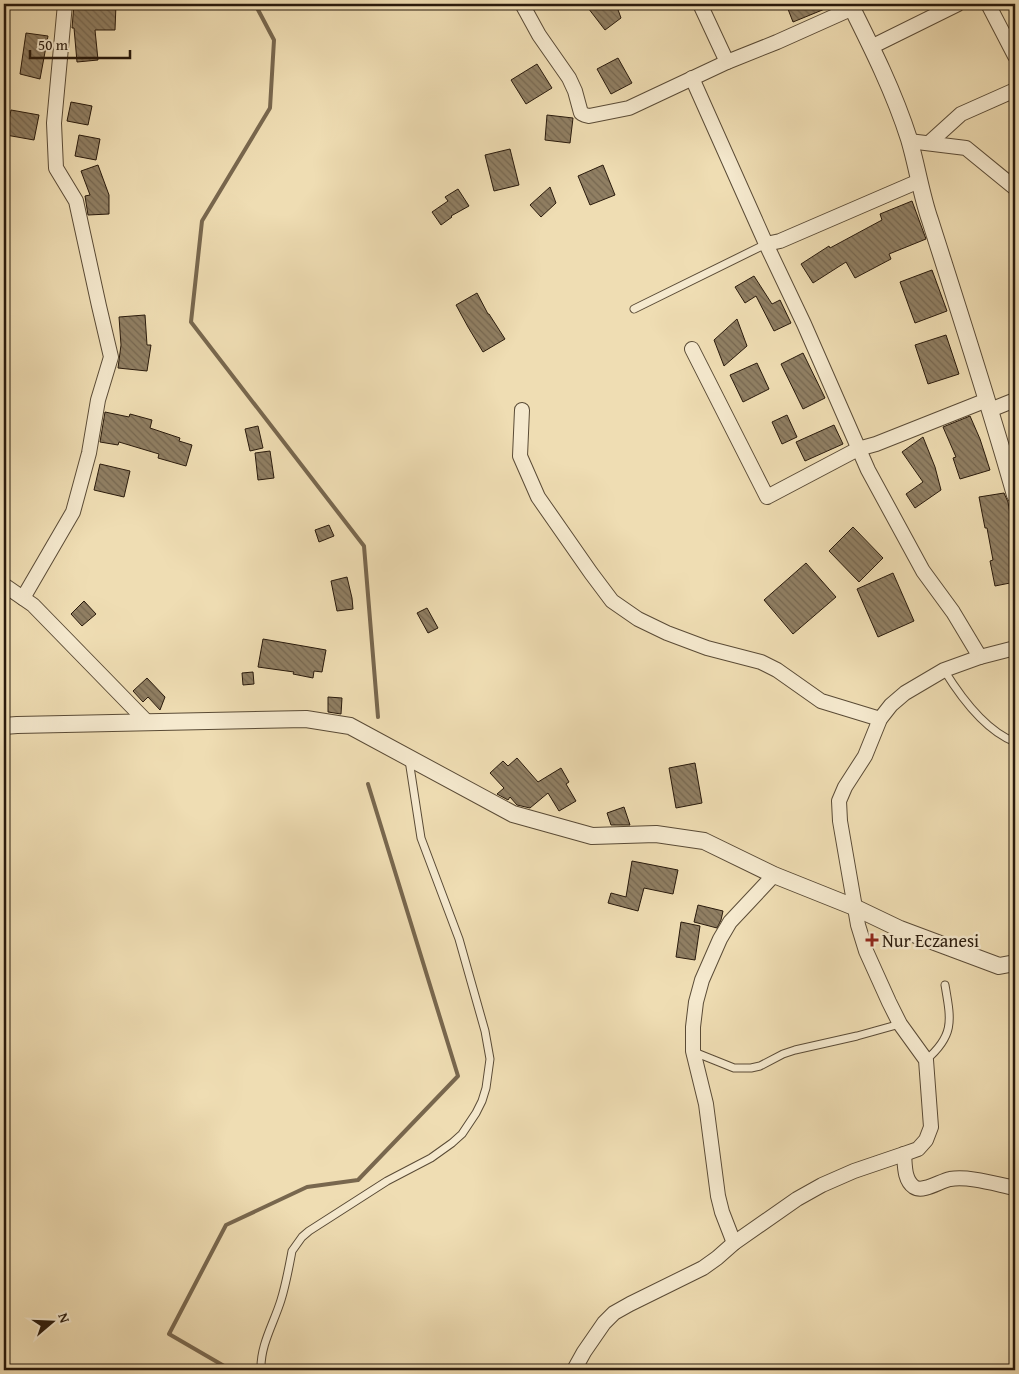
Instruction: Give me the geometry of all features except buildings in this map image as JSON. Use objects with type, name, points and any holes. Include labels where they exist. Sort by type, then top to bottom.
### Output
[{"type":"street","points":[[23,598],[73,512],[89,453],[98,400],[111,357],[76,201],[56,168],[54,123],[65,4]]},
{"type":"street","points":[[522,4],[539,34],[569,78],[581,113],[589,116],[629,108],[727,62],[777,42],[851,6],[894,97],[910,141],[926,207],[989,405],[1015,495]]},
{"type":"street","points":[[700,4],[727,62]]},
{"type":"street","points":[[871,47],[958,4]]},
{"type":"street","points":[[988,4],[1015,56]]},
{"type":"street","points":[[692,78],[841,406],[868,470],[923,571],[953,612],[980,657]]},
{"type":"street","points":[[929,144],[961,114],[1015,90]]},
{"type":"street","points":[[910,141],[966,148],[1015,188]]},
{"type":"street","points":[[766,244],[780,241],[919,181]]},
{"type":"street","points":[[692,348],[767,497],[858,449],[989,405],[1015,400]]},
{"type":"street","points":[[522,410],[520,456],[538,497],[612,601],[638,619],[666,633],[708,648],[760,662],[777,670],[822,701],[880,719]]},
{"type":"street","points":[[4,585],[33,605],[148,723]]},
{"type":"street","points":[[574,1370],[604,1323],[614,1314],[630,1304],[703,1268],[718,1258],[734,1243],[798,1199],[822,1185],[854,1171],[918,1149],[926,1140],[930,1127],[926,1060],[900,1024],[866,951],[854,907],[840,820],[839,801],[845,787],[865,756],[880,719],[891,705],[905,693],[944,670],[980,657],[1015,648]]},
{"type":"street","points":[[4,726],[17,724],[306,720],[350,726],[513,814],[592,836],[656,834],[704,841],[774,875],[854,907],[900,929],[999,966],[1015,963]]},
{"type":"street","points":[[734,1243],[718,1196],[706,1104],[694,1051],[692,1027],[702,980],[720,939],[730,922],[774,875]]},
{"type":"street","points":[[904,1154],[907,1178],[912,1185],[919,1189],[942,1181],[964,1178],[1015,1188]]},
{"type":"lane","points":[[634,309],[766,244]]},
{"type":"lane","points":[[944,670],[973,710],[1005,737],[1015,742]]},
{"type":"lane","points":[[261,1370],[265,1343],[282,1299],[292,1251],[296,1244],[309,1231],[386,1181],[431,1158],[452,1143],[462,1134],[476,1113],[486,1088],[490,1059],[486,1031],[459,939],[421,838],[409,758]]},
{"type":"lane","points":[[926,1060],[943,1042],[947,1032],[949,1007],[945,985]]},
{"type":"lane","points":[[694,1051],[734,1068],[751,1068],[760,1066],[795,1050],[900,1024]]},
{"type":"waterway","points":[[255,4],[274,40],[270,108],[202,221],[191,322],[364,546],[378,717]]},
{"type":"waterway","points":[[231,1370],[169,1334],[226,1225],[307,1187],[358,1180],[458,1076],[368,784]]},
{"type":"place","name":"Nur Eczanesi","points":[[872,940]]}]
